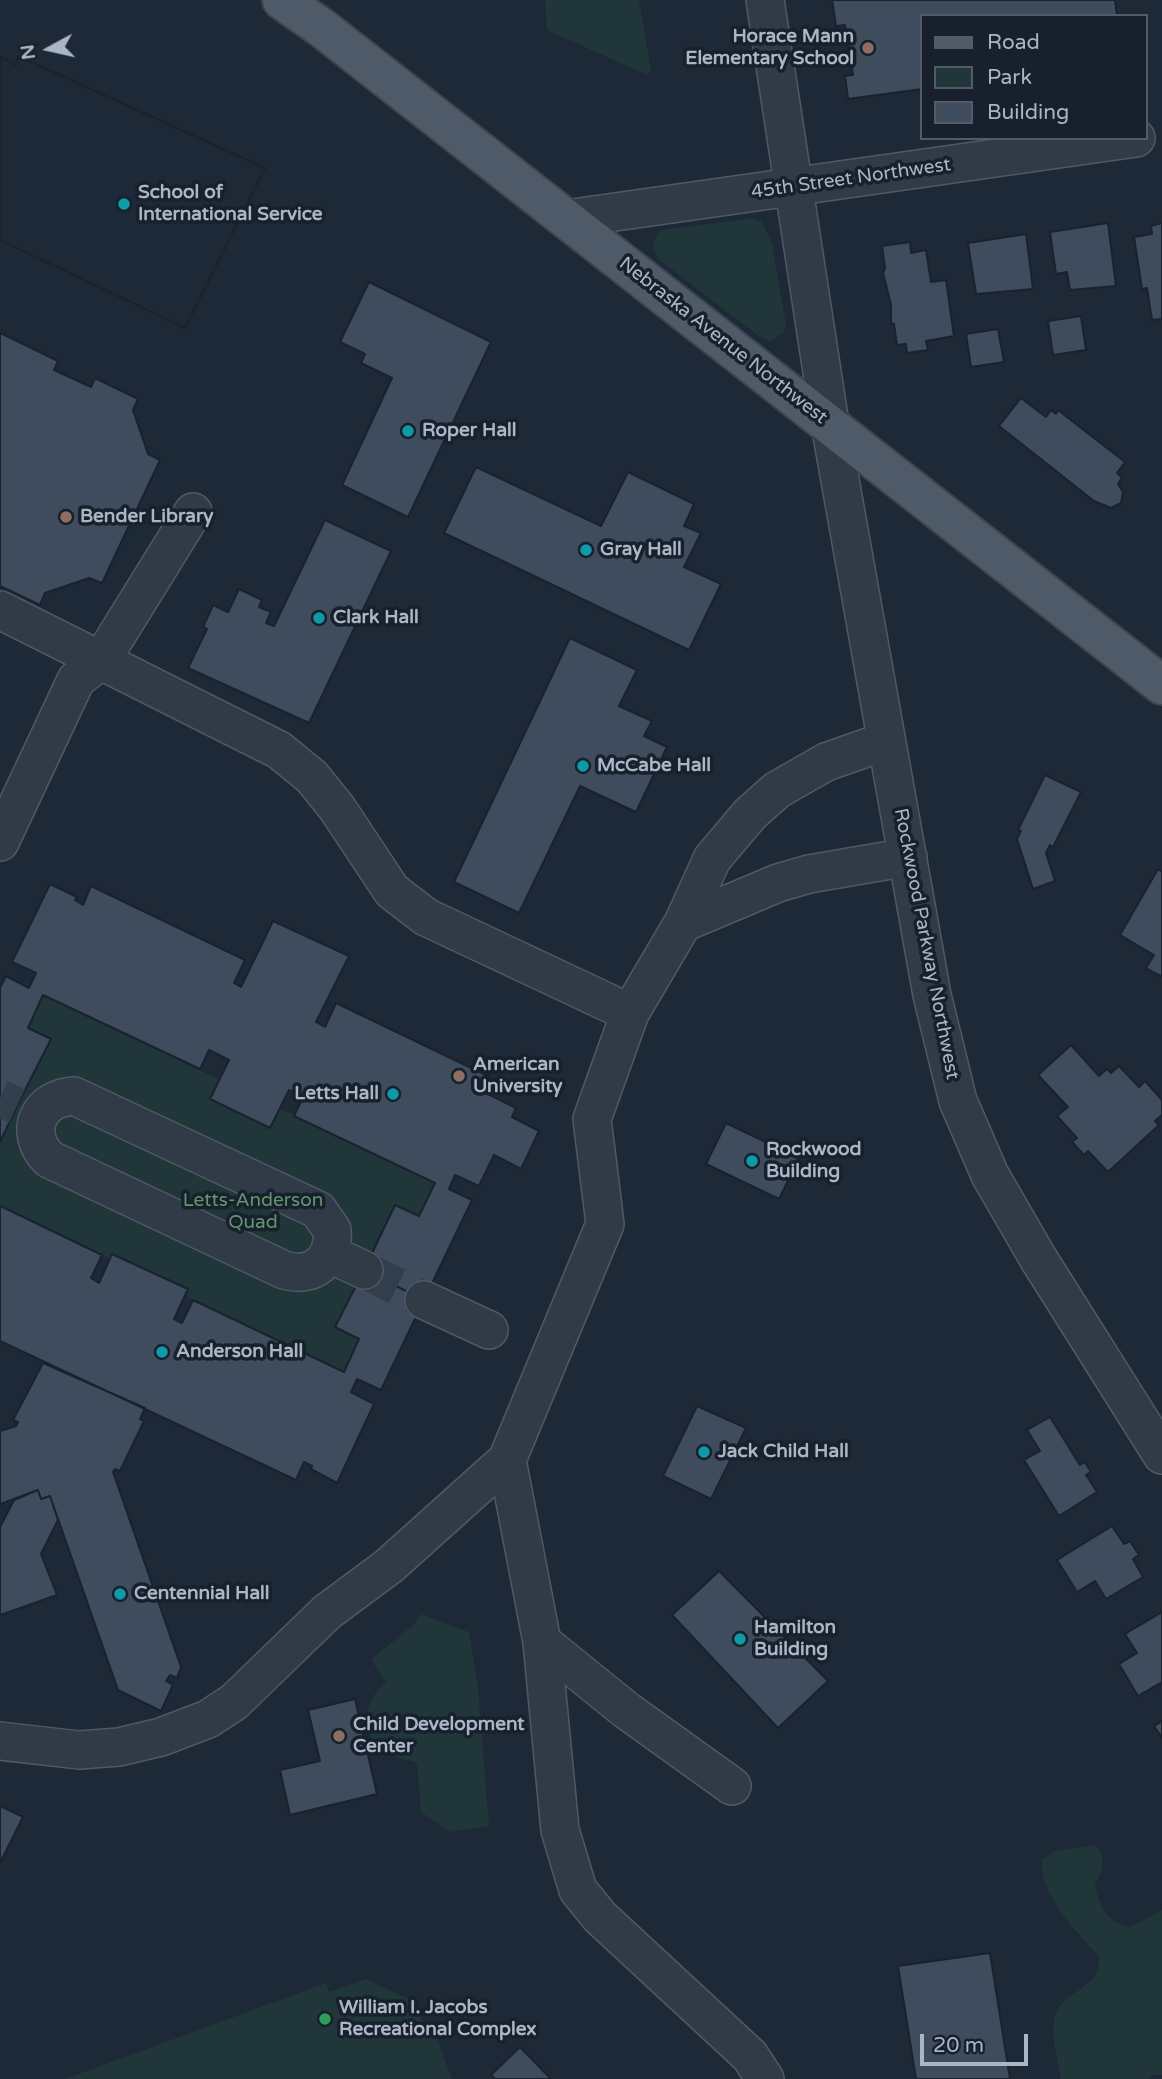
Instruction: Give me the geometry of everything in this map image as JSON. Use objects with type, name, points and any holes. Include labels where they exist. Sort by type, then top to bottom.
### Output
[{"type":"main road","name":"Nebraska Avenue Northwest","points":[[282,0],[1162,685]]},
{"type":"street","name":"Rockwood Parkway Northwest","points":[[765,0],[791,187],[830,424],[938,1022],[968,1126],[1016,1223],[1162,1455]]},
{"type":"street","name":"45th Street Northwest","points":[[566,219],[1122,140]]},
{"type":"street","points":[[0,842],[76,680],[102,659],[193,512]]},
{"type":"street","points":[[0,610],[279,750],[312,777],[337,808],[392,891],[426,917],[630,1013]]},
{"type":"street","points":[[0,1741],[66,1749],[119,1747],[161,1737],[208,1718],[234,1702],[327,1612],[389,1566],[508,1460],[605,1224],[592,1119],[630,1013],[682,923],[712,859],[768,798],[826,762],[886,741]]},
{"type":"street","points":[[682,923],[778,883],[808,874],[908,857]]},
{"type":"street","points":[[74,1097],[84,1100],[301,1202],[327,1219],[332,1230],[330,1254],[315,1269],[295,1273],[48,1159],[36,1139],[28,1111],[52,1100],[74,1097]]},
{"type":"street","points":[[330,1254],[364,1270]]},
{"type":"street","points":[[424,1300],[489,1330]]},
{"type":"street","points":[[508,1460],[542,1642],[560,1830],[578,1890],[600,1917],[750,2056],[765,2079]]},
{"type":"street","points":[[542,1642],[626,1710],[732,1786]]},
{"type":"green space","points":[[545,0],[639,0],[651,70],[647,75],[547,30]]},
{"type":"green space","points":[[753,218],[762,222],[772,244],[786,325],[784,332],[771,341],[760,337],[658,259],[654,248],[655,237],[661,230]]},
{"type":"green space","name":"Letts-Anderson Quad","points":[[43,995],[435,1183],[419,1216],[394,1205],[336,1327],[359,1339],[344,1372],[0,1206],[0,1142],[50,1039],[28,1028]]},
{"type":"green space","points":[[421,1614],[469,1632],[478,1687],[489,1826],[450,1832],[421,1812],[417,1763],[385,1752],[368,1732],[366,1723],[369,1705],[386,1682],[371,1660],[414,1624]]},
{"type":"green space","points":[[1094,1845],[1102,1853],[1102,1869],[1095,1886],[1102,1907],[1110,1917],[1130,1927],[1162,1910],[1162,2075],[1153,2075],[1148,2079],[1061,2079],[1054,2037],[1056,2013],[1060,2005],[1094,1976],[1099,1958],[1053,1900],[1043,1873],[1042,1860],[1055,1851]]},
{"type":"green space","name":"William I. Jacobs Recreational Complex","points":[[366,1979],[416,2002],[428,2038],[436,2036],[452,2079],[65,2079],[326,1983],[329,1992]]},
{"type":"building","points":[[832,0],[1115,0],[1117,14],[920,14],[920,89],[848,99],[845,76],[853,75],[845,25],[836,26]]},
{"type":"building","name":"School of International Service","points":[[18,56],[265,168],[185,328],[0,240],[0,57],[16,65]]},
{"type":"building","name":"School of International Service","points":[[18,56],[265,168],[185,328],[0,240],[0,57],[16,65]]},
{"type":"building","points":[[1108,223],[1116,286],[1070,290],[1067,272],[1056,274],[1050,232]]},
{"type":"building","points":[[1162,223],[1162,319],[1152,320],[1147,288],[1142,289],[1134,237],[1152,234],[1151,226]]},
{"type":"building","points":[[1026,234],[1033,289],[976,294],[968,243]]},
{"type":"building","points":[[910,242],[911,253],[926,250],[931,282],[946,280],[954,336],[926,341],[928,350],[907,353],[906,344],[897,345],[894,324],[891,323],[891,305],[883,273],[885,268],[882,246]]},
{"type":"building","name":"Roper Hall","points":[[369,282],[491,342],[408,517],[342,485],[392,378],[361,363],[365,354],[340,342]]},
{"type":"building","points":[[1081,316],[1086,350],[1053,355],[1048,321]]},
{"type":"building","points":[[998,329],[1004,362],[971,367],[966,334]]},
{"type":"building","name":"Bender Library","points":[[0,333],[58,361],[54,370],[91,387],[95,378],[138,399],[133,410],[148,454],[160,460],[102,583],[89,578],[45,593],[40,605],[0,586]]},
{"type":"building","points":[[1021,398],[1046,417],[1051,410],[1056,414],[1058,410],[1125,462],[1117,473],[1122,478],[1118,484],[1123,492],[1121,503],[1111,508],[1094,501],[999,426]]},
{"type":"building","name":"Gray Hall","points":[[476,467],[601,526],[628,472],[694,504],[684,526],[701,533],[684,567],[721,584],[689,650],[444,533]]},
{"type":"building","name":"Clark Hall","points":[[325,520],[391,551],[309,723],[188,668],[207,629],[203,627],[213,605],[228,612],[239,589],[262,600],[259,607],[271,612],[266,623],[274,626]]},
{"type":"building","name":"McCabe Hall","points":[[570,638],[637,670],[619,706],[652,721],[644,736],[667,747],[636,812],[580,786],[519,913],[454,882]]},
{"type":"building","points":[[1045,775],[1081,792],[1053,847],[1050,845],[1046,853],[1055,881],[1033,889],[1017,839],[1021,831],[1018,830]]},
{"type":"building","points":[[1158,869],[1162,872],[1162,977],[1146,968],[1154,955],[1120,935]]},
{"type":"building","name":"Letts Hall","points":[[50,884],[77,897],[75,900],[83,905],[91,886],[245,960],[234,983],[241,987],[273,921],[349,956],[316,1022],[325,1027],[336,1003],[490,1077],[482,1091],[516,1108],[512,1117],[539,1131],[521,1169],[494,1155],[479,1186],[455,1175],[449,1189],[472,1200],[424,1300],[364,1270],[395,1205],[419,1216],[435,1183],[294,1116],[303,1097],[289,1090],[270,1128],[210,1099],[229,1060],[209,1050],[200,1069],[43,995],[28,1028],[51,1039],[17,1106],[0,1098],[0,988],[6,976],[29,988],[36,973],[12,962]]},
{"type":"building","points":[[1071,1045],[1099,1076],[1107,1069],[1111,1073],[1119,1066],[1139,1087],[1145,1081],[1162,1100],[1162,1115],[1155,1121],[1159,1125],[1108,1172],[1088,1151],[1084,1155],[1072,1142],[1077,1138],[1057,1116],[1068,1107],[1038,1075]]},
{"type":"building","points":[[0,1098],[17,1106],[0,1142]]},
{"type":"building","name":"Rockwood Building","points":[[726,1123],[799,1158],[779,1199],[706,1164]]},
{"type":"building","name":"Anderson Hall","points":[[0,1206],[102,1255],[91,1278],[99,1283],[112,1254],[188,1289],[174,1319],[182,1323],[193,1300],[344,1372],[359,1339],[335,1327],[364,1270],[424,1300],[381,1390],[357,1379],[351,1392],[374,1404],[337,1483],[311,1469],[312,1466],[304,1462],[296,1480],[0,1341]]},
{"type":"building","name":"Centennial Hall","points":[[43,1363],[145,1408],[140,1419],[144,1421],[120,1471],[115,1469],[113,1472],[181,1667],[177,1678],[170,1675],[166,1681],[173,1685],[161,1711],[118,1690],[50,1496],[41,1499],[38,1490],[0,1504],[0,1431],[16,1426],[18,1422],[13,1420]]},
{"type":"building","name":"Jack Child Hall","points":[[697,1406],[746,1428],[711,1499],[663,1476]]},
{"type":"building","points":[[1050,1417],[1080,1465],[1085,1462],[1091,1472],[1086,1475],[1097,1492],[1059,1516],[1024,1460],[1040,1451],[1027,1430]]},
{"type":"building","points":[[38,1490],[41,1499],[50,1496],[58,1520],[41,1554],[57,1595],[0,1615],[0,1527],[14,1500]]},
{"type":"building","points":[[1112,1526],[1124,1544],[1130,1541],[1139,1555],[1133,1559],[1143,1577],[1106,1599],[1095,1581],[1077,1592],[1057,1560]]},
{"type":"building","name":"Hamilton Building","points":[[719,1571],[828,1681],[778,1728],[672,1615]]},
{"type":"building","points":[[1162,1612],[1162,1682],[1138,1696],[1119,1664],[1137,1653],[1125,1634]]},
{"type":"building","name":"Child Development Center","points":[[355,1699],[377,1794],[290,1815],[280,1770],[320,1761],[308,1710]]},
{"type":"building","points":[[1162,1721],[1162,1738],[1154,1726]]},
{"type":"building","points":[[0,1806],[23,1817],[0,1863]]},
{"type":"building","points":[[990,1953],[1010,2079],[916,2079],[898,1966]]},
{"type":"building","points":[[520,2047],[551,2079],[495,2079],[491,2075]]},
{"type":"tunnel","points":[[0,1098],[17,1106]]},
{"type":"tunnel","points":[[364,1270],[424,1300]]},
{"type":"place","name":"Horace Mann Elementary School","points":[[868,48]]},
{"type":"place","name":"School of International Service","points":[[124,204]]},
{"type":"place","name":"Roper Hall","points":[[408,431]]},
{"type":"place","name":"Bender Library","points":[[66,517]]},
{"type":"place","name":"Gray Hall","points":[[586,550]]},
{"type":"place","name":"Clark Hall","points":[[319,618]]},
{"type":"place","name":"McCabe Hall","points":[[583,766]]},
{"type":"place","name":"American University","points":[[459,1076]]},
{"type":"place","name":"Letts Hall","points":[[393,1094]]},
{"type":"place","name":"Rockwood Building","points":[[752,1161]]},
{"type":"place","name":"Anderson Hall","points":[[162,1352]]},
{"type":"place","name":"Jack Child Hall","points":[[704,1452]]},
{"type":"place","name":"Centennial Hall","points":[[120,1594]]},
{"type":"place","name":"Hamilton Building","points":[[740,1639]]},
{"type":"place","name":"Child Development Center","points":[[339,1736]]},
{"type":"place","name":"William I. Jacobs Recreational Complex","points":[[325,2019]]}]
